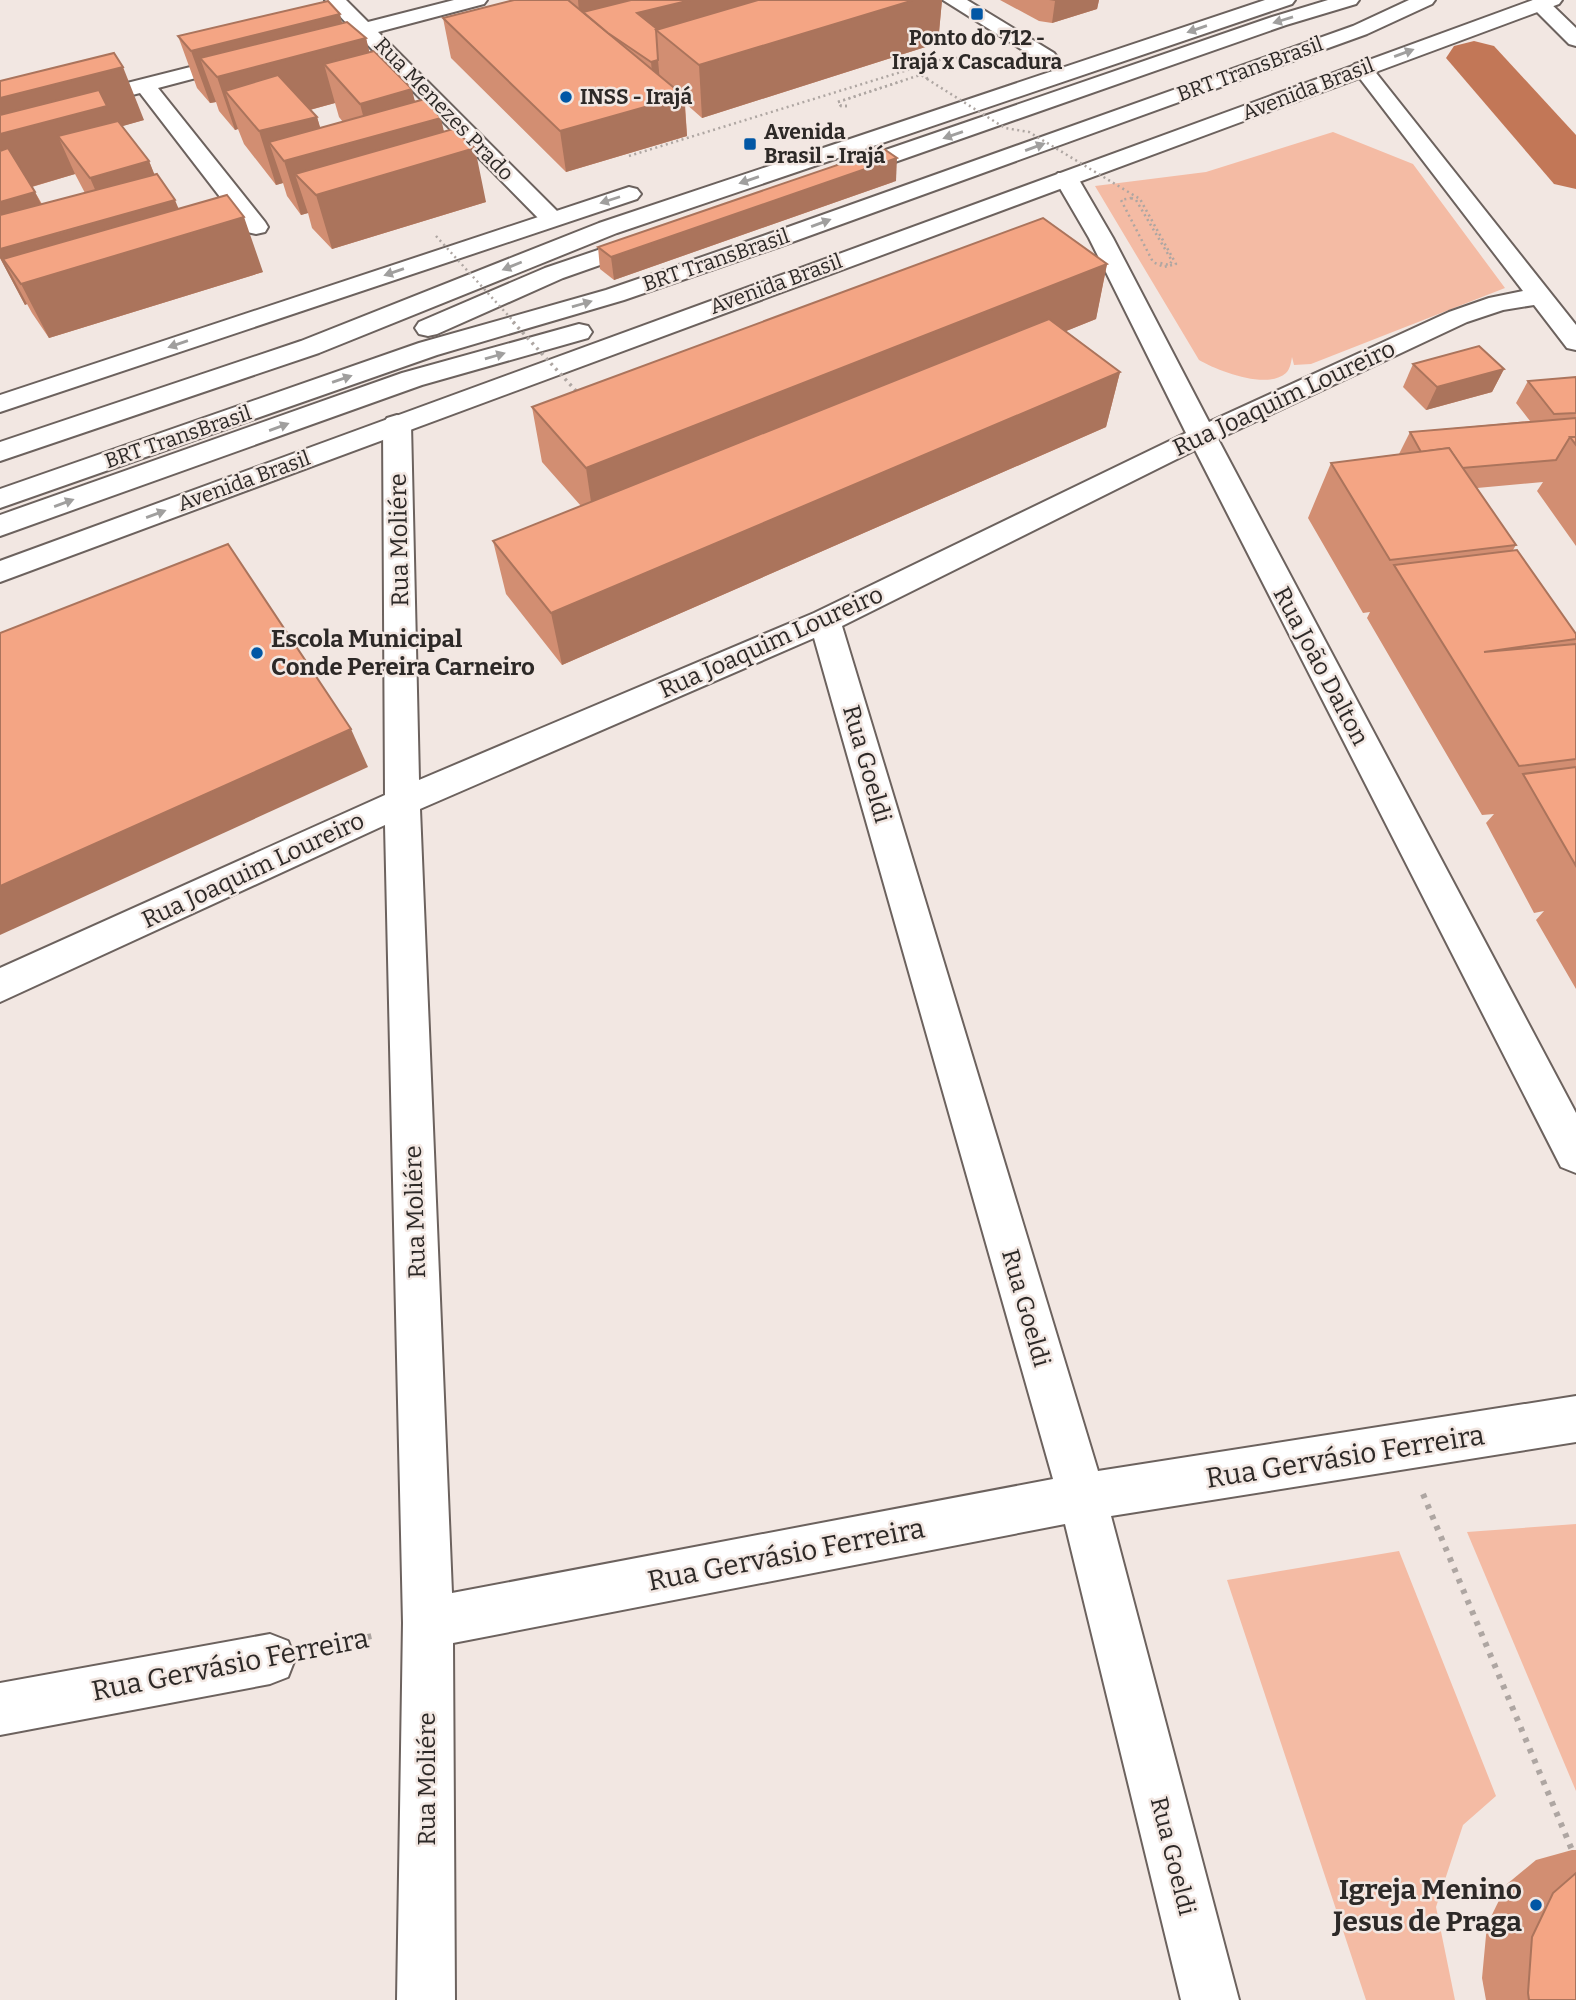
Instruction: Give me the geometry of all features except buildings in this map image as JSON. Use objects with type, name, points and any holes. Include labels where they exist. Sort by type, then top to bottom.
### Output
[{"type":"main road","name":"Rua Menezes Prado","points":[[335,0],[552,219]]},
{"type":"main road","points":[[287,49],[477,0]]},
{"type":"main road","points":[[953,0],[1058,54]]},
{"type":"main road","points":[[0,453],[310,346],[608,228],[1285,0]]},
{"type":"main road","name":"BRT TransBrasil","points":[[784,193],[1279,21],[1349,0]]},
{"type":"main road","name":"BRT TransBrasil","points":[[0,499],[428,349],[615,295],[772,241],[1360,30],[1426,0]]},
{"type":"main road","points":[[1546,2],[1576,40]]},
{"type":"main road","name":"Avenida Brasil","points":[[0,572],[1546,2]]},
{"type":"main road","name":"Avenida Brasil","points":[[0,526],[412,379],[666,307],[1305,73],[1449,10]]},
{"type":"main road","points":[[891,108],[1058,54]]},
{"type":"main road","points":[[0,122],[261,55]]},
{"type":"main road","points":[[1362,68],[1576,342]]},
{"type":"main road","points":[[145,85],[256,227]]},
{"type":"main road","name":"Rua João Dalton","points":[[1066,178],[1101,238],[1576,1154]]},
{"type":"main road","points":[[2,399],[656,185]]},
{"type":"main road","name":"BRT TransBrasil","points":[[0,478],[405,338],[554,273],[669,233]]},
{"type":"main road","name":"Rua Joaquim Loureiro","points":[[0,986],[402,802],[825,621],[1202,436],[1458,317],[1498,303],[1540,296]]},
{"type":"main road","points":[[0,430],[310,346]]},
{"type":"main road","name":"Rua Moliére","points":[[397,424],[402,802],[428,1623],[426,2000]]},
{"type":"main road","name":"Rua Goeldi","points":[[825,621],[1082,1497],[1210,2000]]},
{"type":"main road","name":"Rua Gervásio Ferreira","points":[[428,1623],[1082,1497],[1576,1419]]},
{"type":"main road","name":"Rua Gervásio Ferreira","points":[[0,1709],[270,1659]]},
{"type":"path","points":[[628,156],[954,56],[1058,54]]},
{"type":"path","points":[[838,102],[902,81],[893,74]]},
{"type":"path","points":[[838,102],[920,75],[928,78],[915,83],[931,80],[1005,128],[1028,132],[1140,199],[1176,264],[1164,267],[1153,262],[1121,200],[1136,200],[1172,261],[1169,264],[1160,263],[1124,202]]},
{"type":"path","points":[[838,102],[841,106],[857,103]]},
{"type":"path","points":[[436,236],[577,392]]},
{"type":"path","points":[[1404,1448],[1572,1850]]},
{"type":"path","name":"Rua Gervásio Ferreira","points":[[270,1659],[428,1623]]},
{"type":"shaded area","points":[[1333,132],[1413,164],[1505,288],[1311,364],[1294,365],[1292,357],[1286,373],[1278,378],[1267,380],[1242,377],[1199,360],[1095,186],[1206,172]]},
{"type":"shaded area","points":[[1576,1524],[1576,1791],[1467,1532]]},
{"type":"shaded area","points":[[1399,1551],[1496,1796],[1463,1825],[1436,1907],[1455,2000],[1366,2000],[1227,1580]]},
{"type":"waterway","points":[[1474,58],[1576,171]]},
{"type":"place","name":"Ponto do 712 - Irajá x Cascadura","points":[[977,14]]},
{"type":"place","name":"INSS - Irajá","points":[[566,97]]},
{"type":"place","name":"Avenida Brasil - Irajá","points":[[750,144]]},
{"type":"place","name":"Escola Municipal Conde Pereira Carneiro","points":[[257,653]]},
{"type":"place","name":"Igreja Menino Jesus de Praga","points":[[1536,1905]]}]
